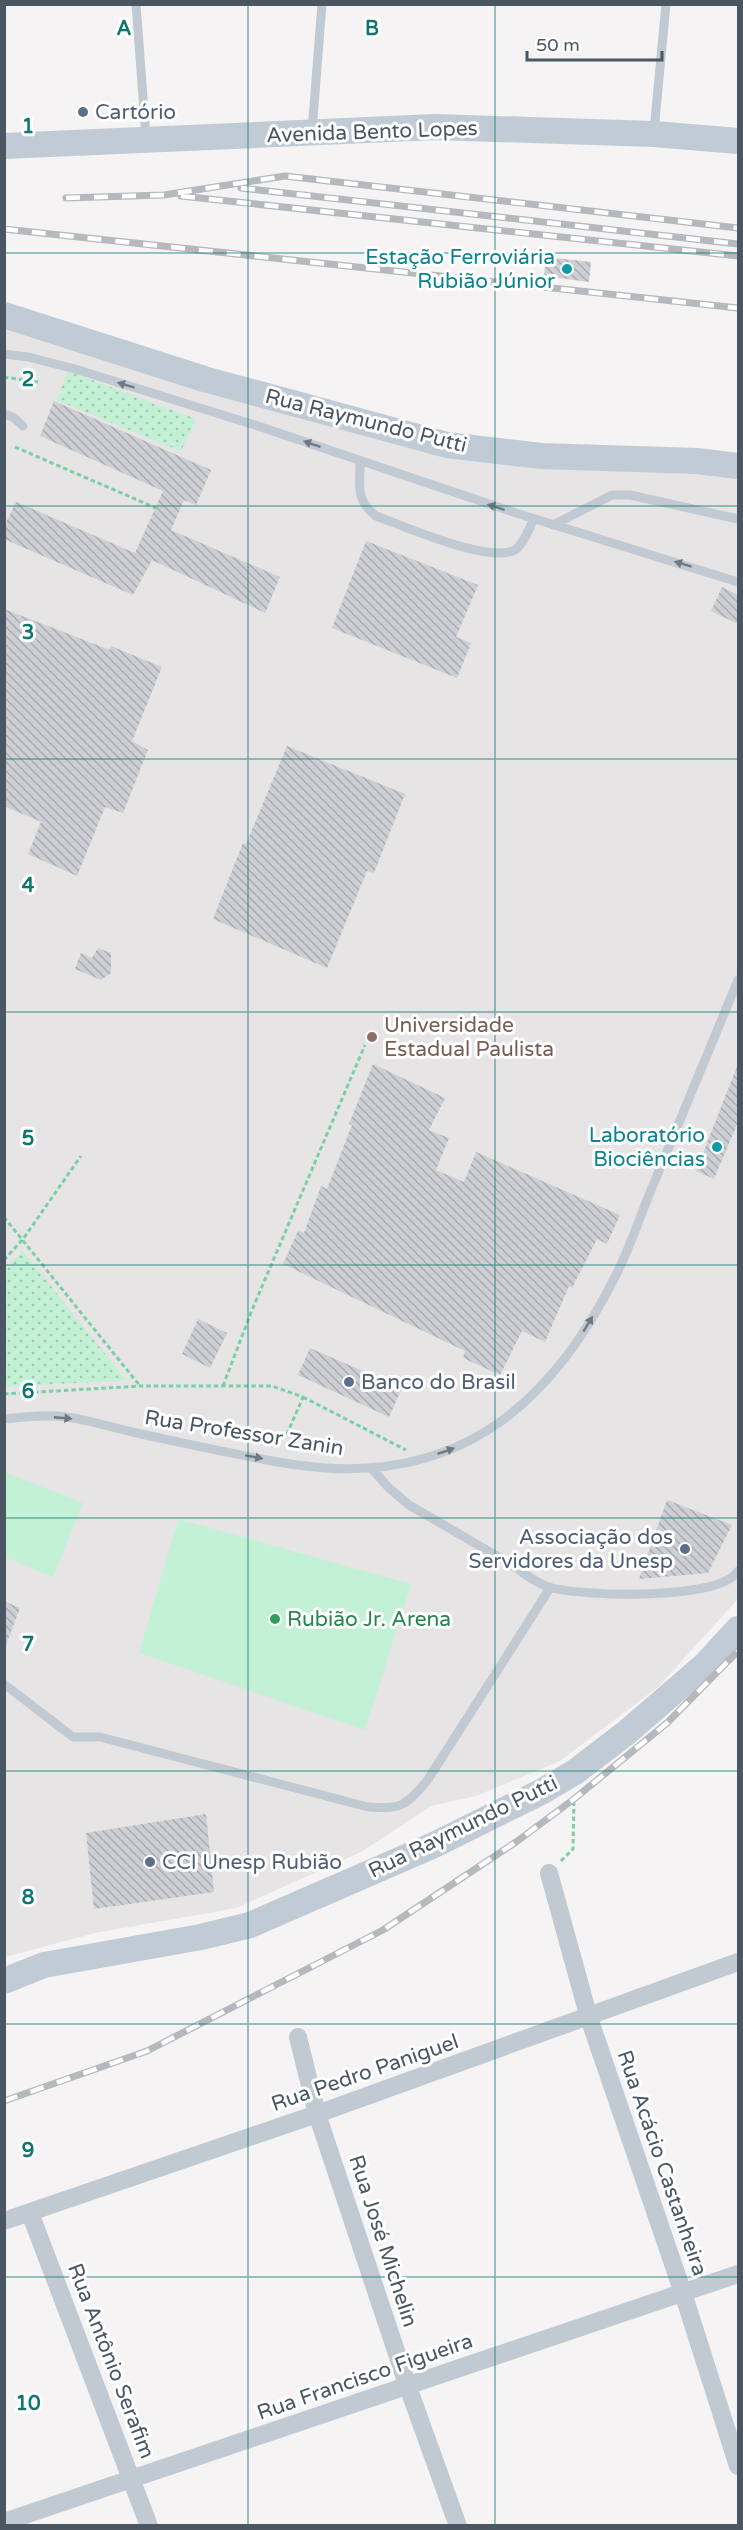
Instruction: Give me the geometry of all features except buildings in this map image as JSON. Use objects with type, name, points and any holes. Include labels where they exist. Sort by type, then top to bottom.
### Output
[{"type":"street","name":"Avenida Bento Lopes","points":[[4,146],[435,127],[654,134],[738,141]]},
{"type":"street","name":"Rua Raymundo Putti","points":[[4,315],[204,379],[447,445],[542,456],[697,461],[738,466]]},
{"type":"street","name":"Rua Raymundo Putti","points":[[4,1981],[44,1965],[201,1937],[250,1925],[434,1845],[541,1792],[575,1772],[626,1733],[706,1664],[738,1629]]},
{"type":"street","name":"Rua Acácio Castanheira","points":[[549,1874],[589,2018],[683,2294],[738,2466]]},
{"type":"street","name":"Rua Pedro Paniguel","points":[[4,2221],[589,2018],[738,1962]]},
{"type":"street","name":"Rua José Michelin","points":[[298,2037],[316,2114],[408,2387],[458,2526]]},
{"type":"street","name":"Rua Antônio Serafim","points":[[30,2212],[149,2526]]},
{"type":"street","name":"Rua Francisco Figueira","points":[[4,2522],[738,2274]]},
{"type":"lane","points":[[136,4],[146,139]]},
{"type":"lane","points":[[312,134],[322,4]]},
{"type":"lane","points":[[654,134],[666,4]]},
{"type":"lane","points":[[4,354],[28,357],[75,369],[258,426],[534,519],[738,582]]},
{"type":"lane","points":[[4,414],[13,417],[22,426]]},
{"type":"lane","points":[[360,461],[361,495],[365,507],[376,516],[461,547],[501,553],[513,551],[520,545],[534,519]]},
{"type":"lane","points":[[554,525],[612,495],[630,495],[738,519]]},
{"type":"lane","name":"Rua Professor Zanin","points":[[4,1419],[64,1416],[212,1449],[287,1463],[346,1469],[372,1469],[423,1459],[464,1445],[502,1423],[541,1388],[585,1330],[617,1273],[738,980]]},
{"type":"lane","points":[[372,1469],[409,1505],[550,1588],[599,1594],[672,1593],[717,1586],[736,1576],[738,1571]]},
{"type":"lane","points":[[4,1684],[73,1737],[100,1737],[368,1807],[393,1808],[408,1802],[427,1781],[550,1588]]},
{"type":"path","points":[[4,377],[38,382]]},
{"type":"path","points":[[15,447],[156,508]]},
{"type":"path","points":[[223,1386],[252,1310],[365,1045]]},
{"type":"path","points":[[4,1260],[23,1239],[81,1156]]},
{"type":"path","points":[[4,1217],[140,1386]]},
{"type":"path","points":[[4,1394],[140,1386],[272,1386],[303,1397],[423,1459]]},
{"type":"path","points":[[287,1434],[303,1397]]},
{"type":"path","points":[[549,1874],[573,1849],[575,1772]]},
{"type":"shaded area","name":"Universidade Estadual Paulista","points":[[5,328],[381,437],[738,475],[738,1599],[658,1687],[560,1761],[476,1796],[431,1806],[361,1852],[236,1908],[95,1933],[5,1957]]},
{"type":"green space","points":[[68,371],[196,419],[181,451],[56,400]]},
{"type":"green space","points":[[22,1250],[126,1380],[5,1387],[5,1270]]},
{"type":"green space","points":[[4,1472],[83,1503],[53,1577],[5,1557]]},
{"type":"green space","name":"Rubião Jr. Arena","points":[[178,1519],[411,1584],[365,1730],[139,1653]]},
{"type":"railway","points":[[66,198],[164,195],[285,176],[738,228]]},
{"type":"railway","points":[[241,188],[738,244]]},
{"type":"railway","points":[[181,196],[738,256]]},
{"type":"railway","points":[[4,229],[738,308]]},
{"type":"railway","points":[[4,2101],[147,2051],[383,1930],[516,1842],[574,1799],[667,1723],[738,1651]]},
{"type":"place","name":"Cartório","points":[[83,112]]},
{"type":"place","name":"Estação Ferroviária Rubião Júnior","points":[[567,269]]},
{"type":"place","name":"Universidade Estadual Paulista","points":[[372,1037]]},
{"type":"place","name":"Laboratório Biociências","points":[[717,1147]]},
{"type":"place","name":"Banco do Brasil","points":[[349,1382]]},
{"type":"place","name":"Associação dos Servidores da Unesp","points":[[685,1549]]},
{"type":"place","name":"Rubião Jr. Arena","points":[[275,1619]]},
{"type":"place","name":"CCI Unesp Rubião","points":[[150,1862]]}]
